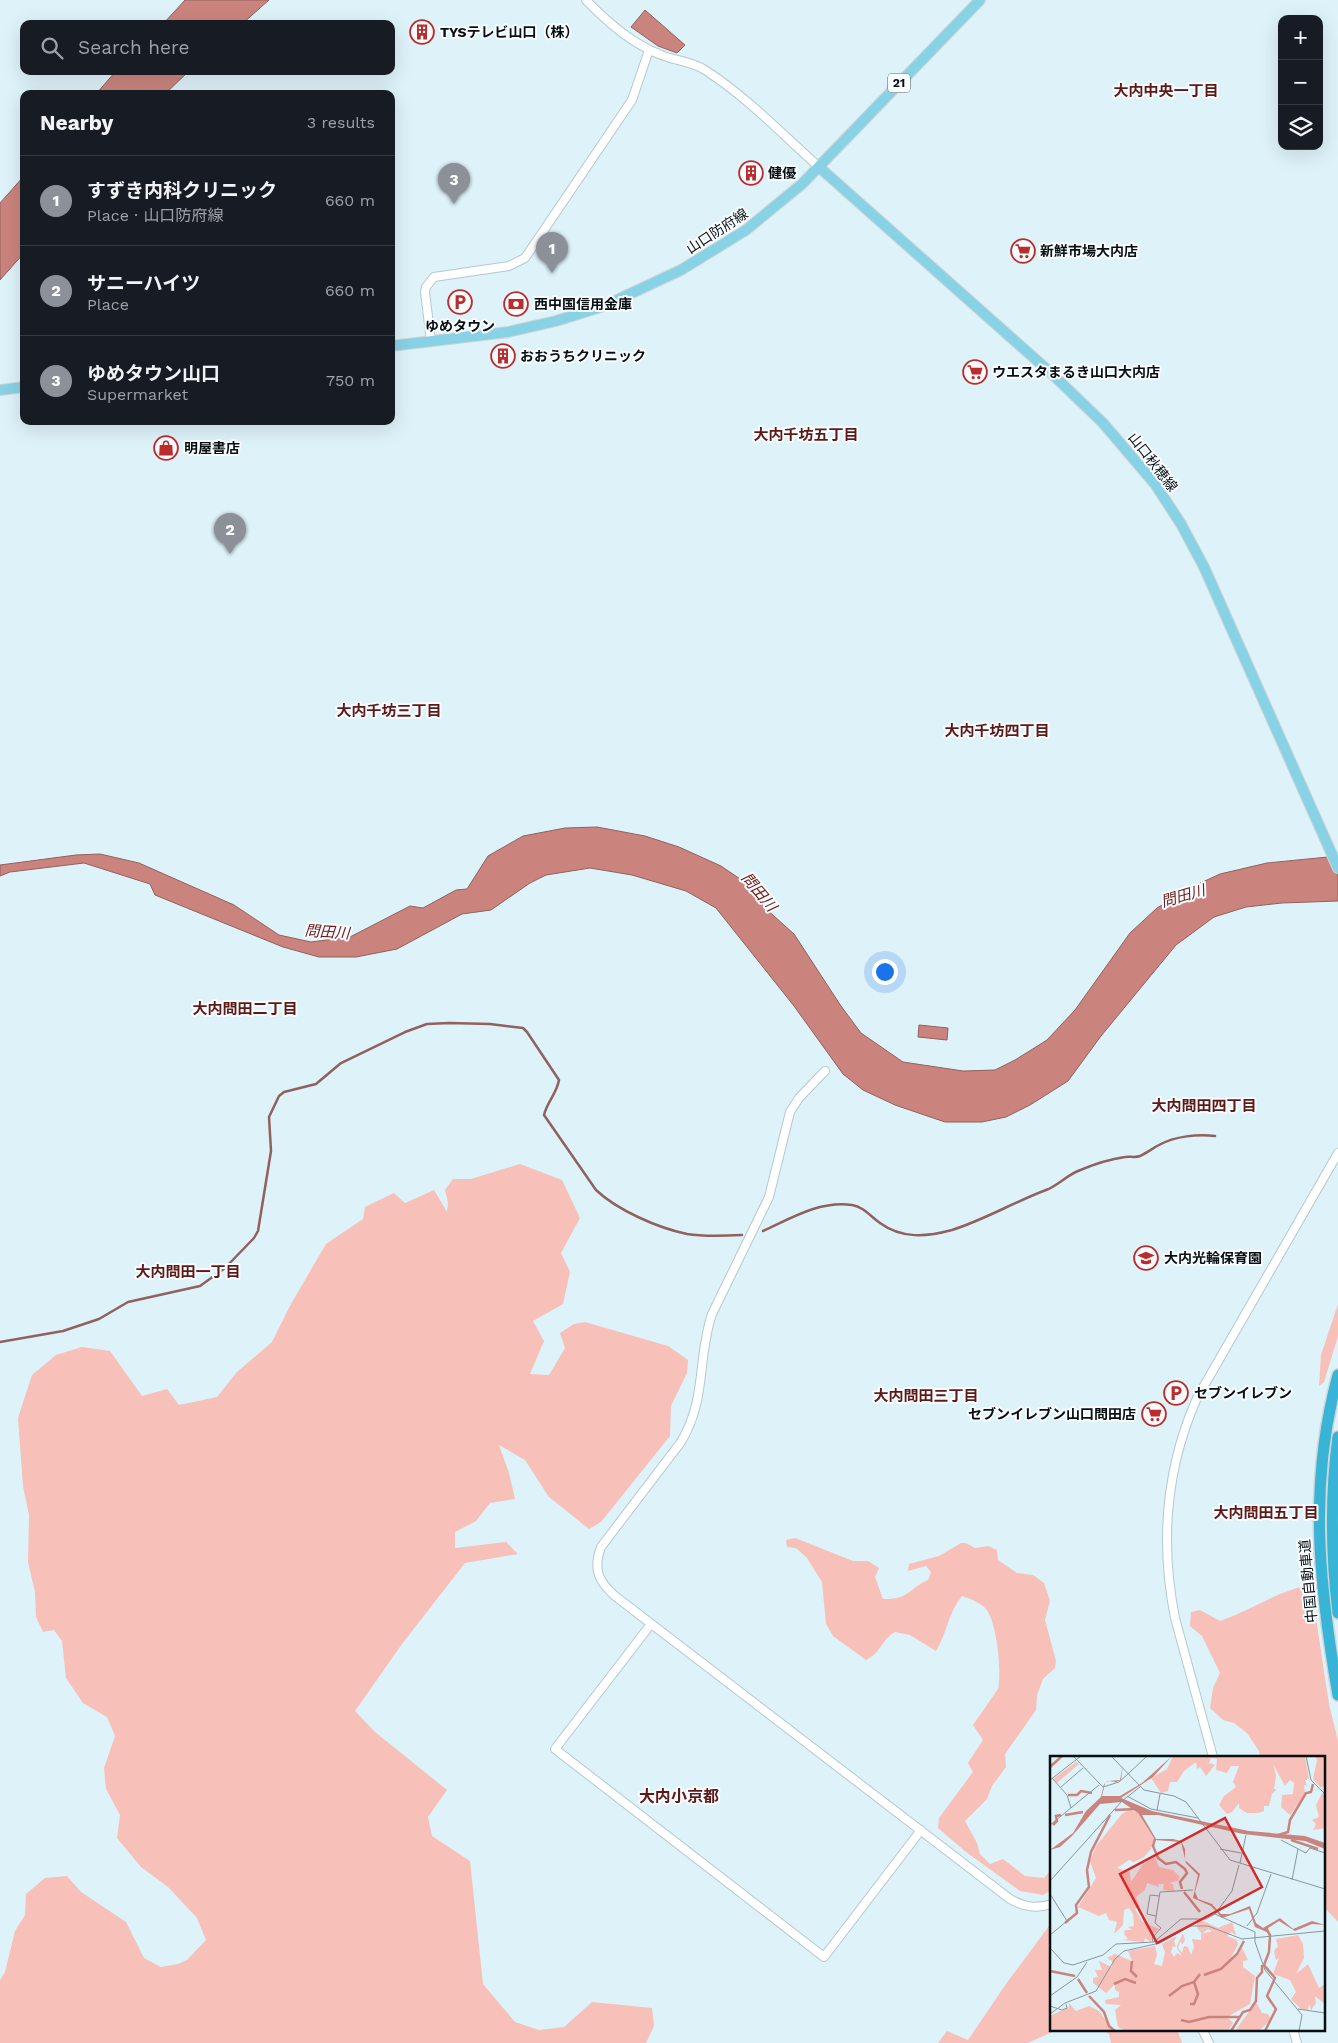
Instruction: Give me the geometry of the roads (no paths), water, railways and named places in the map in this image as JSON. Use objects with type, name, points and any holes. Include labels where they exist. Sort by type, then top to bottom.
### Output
[{"type":"highway","name":"中国自動車道","points":[[1338,1375],[1328,1418],[1321,1468],[1318,1535],[1327,1630],[1338,1695]]},
{"type":"highway","name":"中国自動車道","points":[[1338,1437],[1332,1501],[1334,1579],[1338,1613]]},
{"type":"main road","name":"山口防府線","points":[[395,345],[508,332],[578,315],[636,292],[681,270],[746,230],[787,196],[818,167],[980,0]]},
{"type":"main road","name":"山口秋穂線","points":[[818,167],[1081,401],[1126,448],[1155,484],[1181,524],[1204,567],[1338,868]]},
{"type":"main road","points":[[0,390],[20,388]]},
{"type":"street","points":[[586,0],[611,25],[649,50],[674,60],[695,65],[704,70],[735,93],[818,167]]},
{"type":"street","points":[[430,341],[425,292],[429,282],[434,277],[448,274],[509,266],[524,258],[632,100],[649,50]]},
{"type":"street","points":[[824,1071],[799,1098],[790,1112],[768,1197],[712,1314],[706,1339],[702,1379],[695,1412],[688,1429],[681,1442],[601,1548],[596,1560],[600,1578],[606,1588],[651,1624],[1010,1899],[1032,1907],[1050,1905]]},
{"type":"street","points":[[1213,1756],[1170,1596],[1166,1540],[1172,1479],[1183,1434],[1197,1398],[1338,1153]]},
{"type":"street","points":[[651,1624],[555,1749],[824,1957],[921,1830]]},
{"type":"street","points":[[1202,2030],[1209,2043]]},
{"type":"street","points":[[1293,2030],[1297,2043]]},
{"type":"water","points":[[185,0],[269,0],[246,20],[167,20]]},
{"type":"water","points":[[645,10],[685,45],[677,53],[658,46],[631,27]]},
{"type":"water","points":[[113,75],[185,75],[169,90],[99,90]]},
{"type":"water","points":[[20,180],[20,258],[0,280],[0,203]]},
{"type":"water","name":"問田川","points":[[597,827],[645,836],[679,847],[721,866],[749,885],[765,908],[794,934],[861,1033],[903,1062],[963,1071],[995,1070],[1047,1040],[1075,1010],[1130,933],[1157,908],[1194,886],[1220,874],[1267,863],[1338,856],[1338,901],[1282,903],[1246,907],[1214,917],[1176,945],[1101,1036],[1068,1081],[1030,1105],[1006,1117],[982,1122],[945,1122],[895,1105],[863,1090],[843,1074],[794,1006],[716,908],[686,891],[632,875],[590,868],[546,875],[530,883],[491,910],[462,914],[397,949],[356,957],[319,957],[283,947],[155,895],[150,884],[84,863],[10,872],[0,876],[0,865],[76,855],[100,854],[139,863],[234,905],[279,935],[311,942],[350,937],[410,906],[423,908],[456,890],[467,889],[488,856],[523,836],[565,828]]},
{"type":"water","points":[[919,1025],[948,1028],[947,1040],[918,1037]]},
{"type":"waterway","points":[[0,1342],[63,1331],[99,1319],[128,1302],[200,1286],[225,1268],[254,1238],[258,1231],[271,1151],[269,1117],[279,1096],[284,1092],[316,1084],[341,1063],[405,1032],[427,1024],[490,1024],[523,1028],[559,1080],[544,1115],[596,1190],[626,1211],[651,1223],[676,1231],[701,1236],[742,1235]]},
{"type":"waterway","points":[[763,1231],[817,1208],[840,1204],[860,1208],[880,1223],[897,1232],[924,1235],[952,1230],[1050,1188],[1074,1173],[1095,1164],[1119,1158],[1140,1156],[1165,1142],[1179,1138],[1201,1135],[1215,1136]]},
{"type":"place","name":"TYSテレビ山口（株）","points":[[422,32]]},
{"type":"place","name":"健優","points":[[751,173]]},
{"type":"place","name":"ゆめタウン山口","points":[[454,204]]},
{"type":"place","name":"新鮮市場大内店","points":[[1023,251]]},
{"type":"place","name":"すずき内科クリニック","points":[[552,273]]},
{"type":"place","name":"ゆめタウン","points":[[460,302]]},
{"type":"place","name":"西中国信用金庫","points":[[516,304]]},
{"type":"place","name":"おおうちクリニック","points":[[503,356]]},
{"type":"place","name":"ウエスタまるき山口大内店","points":[[975,372]]},
{"type":"place","name":"明屋書店","points":[[166,448]]},
{"type":"place","name":"サニーハイツ","points":[[230,554]]},
{"type":"place","name":"大内光輪保育園","points":[[1146,1258]]},
{"type":"place","name":"セブンイレブン","points":[[1176,1393]]},
{"type":"place","name":"セブンイレブン山口問田店","points":[[1154,1414]]},
{"type":"district","name":"大内中央一丁目","points":[[1166,91]]},
{"type":"district","name":"大内千坊五丁目","points":[[806,435]]},
{"type":"district","name":"大内千坊三丁目","points":[[389,711]]},
{"type":"district","name":"大内千坊四丁目","points":[[997,731]]},
{"type":"district","name":"大内問田二丁目","points":[[245,1009]]},
{"type":"district","name":"大内問田四丁目","points":[[1204,1106]]},
{"type":"district","name":"大内問田一丁目","points":[[188,1272]]},
{"type":"district","name":"大内問田三丁目","points":[[926,1396]]},
{"type":"district","name":"大内問田五丁目","points":[[1266,1513]]},
{"type":"district","name":"大内小京都","points":[[679,1796]]}]
